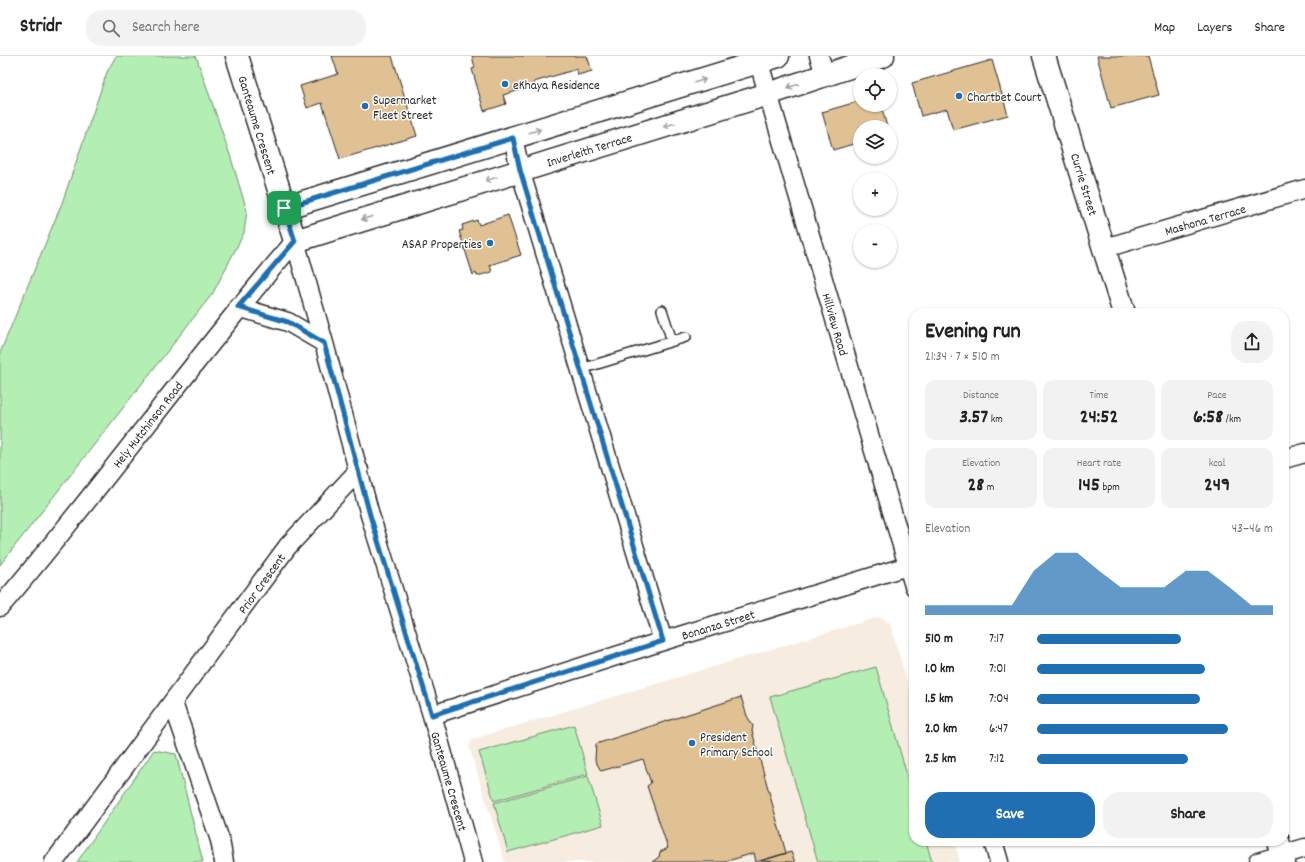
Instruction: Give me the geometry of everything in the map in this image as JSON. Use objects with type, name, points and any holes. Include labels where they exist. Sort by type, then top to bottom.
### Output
[{"type":"street","name":"Ganteaume Crescent","points":[[237,56],[295,241],[387,574],[432,715],[473,862]]},
{"type":"street","name":"Inverleith Terrace","points":[[295,241],[768,94],[822,65],[883,56]]},
{"type":"street","name":"Currie Street","points":[[1044,56],[1123,308]]},
{"type":"street","points":[[284,208],[769,59]]},
{"type":"street","name":"Hillview Road","points":[[769,59],[768,94],[909,558]]},
{"type":"street","points":[[513,138],[520,170],[663,641]]},
{"type":"street","name":"Mashona Terrace","points":[[1105,248],[1305,189]]},
{"type":"street","name":"Hely Hutchinson Road","points":[[0,607],[50,548],[238,307],[295,241]]},
{"type":"street","points":[[238,307],[288,322],[324,343]]},
{"type":"street","points":[[1289,458],[1305,453]]},
{"type":"street","name":"Prior Crescent","points":[[54,862],[288,546],[359,470]]},
{"type":"street","name":"Bonanza Street","points":[[432,715],[663,641],[909,566]]},
{"type":"street","points":[[173,703],[220,840],[224,862]]},
{"type":"street","points":[[994,846],[999,862]]},
{"type":"street","points":[[1258,862],[1281,853],[1305,848]]},
{"type":"lane","points":[[662,310],[672,341]]},
{"type":"lane","points":[[581,369],[686,337]]},
{"type":"shaded area","name":"President Primary School","points":[[879,617],[890,624],[909,688],[909,846],[955,846],[960,862],[505,862],[469,747],[473,739]]},
{"type":"green space","points":[[116,56],[196,56],[231,158],[247,211],[244,233],[213,293],[0,565],[0,353],[62,203],[107,72]]},
{"type":"green space","points":[[876,667],[909,782],[909,846],[927,846],[932,862],[818,862],[770,697]]},
{"type":"green space","points":[[574,725],[588,774],[494,801],[479,752]]},
{"type":"green space","points":[[154,750],[176,754],[203,862],[77,862]]},
{"type":"green space","points":[[588,776],[603,825],[508,852],[494,803]]},
{"type":"building","name":"Supermarket Fleet Street","points":[[332,56],[392,56],[417,136],[340,159],[322,103],[307,108],[300,86],[338,74]]},
{"type":"building","name":"eKhaya Residence","points":[[472,56],[587,56],[592,71],[578,75],[577,69],[534,82],[535,86],[503,95],[506,104],[484,111],[472,69],[475,68]]},
{"type":"building","points":[[1097,56],[1148,56],[1159,95],[1111,108]]},
{"type":"building","name":"Chartbet Court","points":[[992,60],[1008,115],[953,130],[947,109],[921,116],[912,83]]},
{"type":"building","points":[[853,103],[853,112],[883,112],[885,120],[853,120],[853,144],[833,150],[822,112]]},
{"type":"building","name":"ASAP Properties","points":[[508,215],[521,255],[490,265],[492,272],[477,276],[476,273],[473,275],[459,231],[463,230],[462,225],[477,220],[479,225]]},
{"type":"building","points":[[741,697],[747,716],[753,726],[752,731],[786,853],[756,862],[754,853],[724,862],[652,862],[659,857],[660,852],[668,848],[647,786],[651,783],[643,759],[601,771],[595,760],[596,744]]},
{"type":"building","points":[[791,852],[795,862],[761,861]]},
{"type":"place","name":"eKhaya Residence","points":[[505,84]]},
{"type":"place","name":"Chartbet Court","points":[[959,96]]},
{"type":"place","name":"Supermarket Fleet Street","points":[[365,106]]},
{"type":"place","name":"ASAP Properties","points":[[490,243]]},
{"type":"place","name":"President Primary School","points":[[692,743]]},
{"type":"route","points":[[513,138],[520,170],[663,641],[432,715],[387,574],[324,343],[288,322],[238,307],[295,241],[284,208],[513,138]]}]
